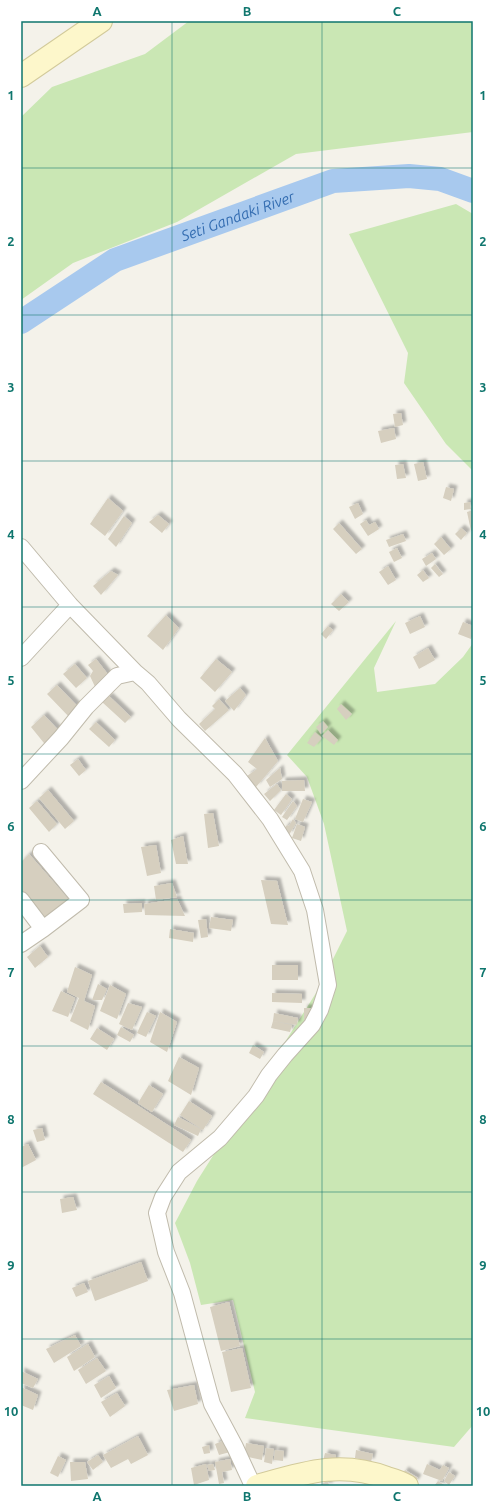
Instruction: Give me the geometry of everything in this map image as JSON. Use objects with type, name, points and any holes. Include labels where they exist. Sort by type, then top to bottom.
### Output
[{"type":"main road","points":[[21,76],[102,21]]},
{"type":"main road","points":[[257,1486],[308,1471],[352,1468],[375,1473],[407,1486]]},
{"type":"street","points":[[21,547],[70,605],[135,672],[148,683],[178,719],[236,774],[270,819],[302,871],[315,910],[328,985],[320,1010],[312,1025],[285,1055],[269,1075],[256,1096],[220,1138],[179,1172],[163,1197],[157,1213],[166,1252],[182,1292],[212,1404],[235,1447],[252,1486]]},
{"type":"street","points":[[21,658],[70,605]]},
{"type":"street","points":[[21,782],[61,738],[86,707],[117,676],[135,672]]},
{"type":"street","points":[[21,944],[43,930],[81,900],[41,852]]},
{"type":"street","points":[[21,900],[43,930]]},
{"type":"green space","points":[[189,21],[473,21],[473,132],[296,154],[177,222],[73,263],[21,300],[21,117],[52,87],[145,54]]},
{"type":"green space","points":[[456,204],[473,214],[473,471],[446,444],[404,383],[408,353],[349,234]]},
{"type":"green space","points":[[396,621],[374,668],[377,692],[435,684],[463,657],[473,643],[473,1425],[454,1447],[245,1418],[255,1392],[233,1300],[201,1305],[190,1263],[175,1223],[197,1181],[316,993],[347,931],[324,824],[307,777],[287,755]]},
{"type":"building","points":[[401,413],[403,425],[395,427],[393,414]]},
{"type":"building","points":[[394,428],[396,439],[381,443],[378,431]]},
{"type":"building","points":[[423,462],[427,479],[418,481],[414,464]]},
{"type":"building","points":[[403,464],[406,478],[397,479],[395,465]]},
{"type":"building","points":[[446,487],[454,489],[451,501],[443,498]]},
{"type":"building","points":[[108,498],[123,511],[105,536],[90,524]]},
{"type":"building","points":[[470,502],[471,509],[464,510],[464,503]]},
{"type":"building","points":[[358,503],[363,514],[355,519],[349,507]]},
{"type":"building","points":[[473,510],[473,530],[471,531],[467,512]]},
{"type":"building","points":[[158,515],[169,524],[162,533],[149,522]]},
{"type":"building","points":[[124,516],[132,523],[116,547],[108,539]]},
{"type":"building","points":[[366,520],[369,525],[375,522],[379,529],[368,536],[360,524]]},
{"type":"building","points":[[339,523],[362,549],[356,554],[333,529]]},
{"type":"building","points":[[461,528],[467,533],[461,540],[455,534]]},
{"type":"building","points":[[403,534],[406,541],[389,547],[386,540]]},
{"type":"building","points":[[441,537],[451,549],[444,555],[434,544]]},
{"type":"building","points":[[397,548],[402,558],[394,562],[389,552]]},
{"type":"building","points":[[432,553],[436,559],[426,566],[422,559]]},
{"type":"building","points":[[435,564],[443,574],[439,577],[431,568]]},
{"type":"building","points":[[388,566],[396,580],[388,585],[379,572]]},
{"type":"building","points":[[423,570],[429,578],[423,582],[417,575]]},
{"type":"building","points":[[111,571],[118,575],[101,595],[93,586]]},
{"type":"building","points":[[341,594],[349,602],[339,611],[331,604]]},
{"type":"building","points":[[166,615],[179,628],[163,650],[147,636]]},
{"type":"building","points":[[420,616],[425,627],[410,634],[405,623]]},
{"type":"building","points":[[463,622],[473,626],[473,634],[471,639],[458,634]]},
{"type":"building","points":[[328,626],[333,630],[326,639],[321,634]]},
{"type":"building","points":[[428,648],[435,660],[419,669],[413,657]]},
{"type":"building","points":[[96,659],[110,677],[97,691],[90,676],[93,671],[88,665]]},
{"type":"building","points":[[216,659],[232,672],[215,692],[200,678]]},
{"type":"building","points":[[75,664],[87,678],[76,688],[63,674]]},
{"type":"building","points":[[57,685],[82,711],[71,719],[47,694]]},
{"type":"building","points":[[240,688],[246,695],[234,711],[225,701]]},
{"type":"building","points":[[109,696],[131,717],[125,723],[102,702]]},
{"type":"building","points":[[219,699],[229,710],[205,731],[199,724],[215,709],[212,706]]},
{"type":"building","points":[[341,704],[352,714],[346,720],[337,709]]},
{"type":"building","points":[[44,715],[61,733],[48,748],[31,727]]},
{"type":"building","points":[[323,721],[328,727],[321,734],[316,727]]},
{"type":"building","points":[[96,722],[115,740],[109,747],[89,729]]},
{"type":"building","points":[[328,730],[338,740],[334,745],[322,736]]},
{"type":"building","points":[[315,732],[322,738],[314,747],[307,743]]},
{"type":"building","points":[[265,738],[278,761],[256,787],[247,776],[257,769],[248,762]]},
{"type":"building","points":[[78,759],[86,770],[79,776],[70,765]]},
{"type":"building","points":[[280,768],[282,779],[270,787],[266,780]]},
{"type":"building","points":[[304,780],[305,791],[282,791],[282,781]]},
{"type":"building","points":[[277,784],[281,790],[270,801],[264,794]]},
{"type":"building","points":[[48,790],[74,821],[65,829],[39,798]]},
{"type":"building","points":[[286,794],[292,799],[281,815],[274,810]]},
{"type":"building","points":[[303,799],[312,802],[303,822],[295,819]]},
{"type":"building","points":[[37,801],[57,824],[49,832],[29,808]]},
{"type":"building","points":[[293,801],[297,806],[287,820],[282,817]]},
{"type":"building","points":[[213,813],[219,846],[208,848],[204,814]]},
{"type":"building","points":[[293,819],[296,823],[289,835],[283,830],[287,825],[289,826]]},
{"type":"building","points":[[297,824],[305,827],[301,841],[292,838]]},
{"type":"building","points":[[183,836],[188,864],[176,864],[171,840]]},
{"type":"building","points":[[156,845],[161,873],[147,876],[141,847]]},
{"type":"building","points":[[29,854],[70,901],[45,921],[21,893],[21,862]]},
{"type":"building","points":[[261,880],[277,881],[288,925],[271,924]]},
{"type":"building","points":[[172,883],[177,897],[156,900],[154,886]]},
{"type":"building","points":[[177,899],[185,916],[145,915],[144,904]]},
{"type":"building","points":[[142,903],[142,912],[124,913],[123,904]]},
{"type":"building","points":[[211,917],[233,920],[231,931],[209,928]]},
{"type":"building","points":[[206,919],[208,937],[201,938],[198,920]]},
{"type":"building","points":[[170,929],[194,933],[193,942],[169,938]]},
{"type":"building","points":[[40,946],[48,957],[35,968],[27,957]]},
{"type":"building","points":[[272,965],[298,965],[298,980],[272,980]]},
{"type":"building","points":[[75,967],[92,975],[84,1001],[95,1006],[88,1030],[70,1021],[79,998],[67,992]]},
{"type":"building","points":[[98,984],[107,989],[102,1000],[92,1000]]},
{"type":"building","points":[[110,985],[126,994],[117,1019],[100,1011]]},
{"type":"building","points":[[61,991],[75,998],[68,1017],[52,1011]]},
{"type":"building","points":[[272,993],[302,994],[302,1003],[272,1002]]},
{"type":"building","points":[[128,1003],[142,1007],[132,1030],[119,1024]]},
{"type":"building","points":[[304,1008],[311,1008],[311,1021],[304,1021]]},
{"type":"building","points":[[147,1012],[156,1016],[146,1037],[137,1033]]},
{"type":"building","points":[[160,1012],[177,1022],[167,1052],[150,1042]]},
{"type":"building","points":[[274,1013],[298,1018],[297,1025],[273,1021]]},
{"type":"building","points":[[273,1021],[292,1025],[290,1032],[271,1028]]},
{"type":"building","points":[[121,1027],[134,1035],[130,1042],[117,1035]]},
{"type":"building","points":[[97,1028],[114,1039],[107,1050],[90,1039]]},
{"type":"building","points":[[253,1045],[264,1052],[260,1059],[249,1053]]},
{"type":"building","points":[[179,1057],[199,1068],[191,1095],[168,1081]]},
{"type":"building","points":[[101,1082],[191,1140],[183,1152],[93,1094]]},
{"type":"building","points":[[149,1085],[163,1094],[152,1112],[138,1103]]},
{"type":"building","points":[[189,1101],[212,1116],[203,1130],[180,1115]]},
{"type":"building","points":[[178,1117],[201,1129],[198,1136],[174,1125]]},
{"type":"building","points":[[42,1128],[45,1140],[37,1142],[33,1130]]},
{"type":"building","points":[[28,1144],[36,1160],[21,1168],[21,1147]]},
{"type":"building","points":[[73,1197],[77,1210],[62,1213],[60,1199]]},
{"type":"building","points":[[141,1262],[148,1281],[95,1301],[88,1281]]},
{"type":"building","points":[[84,1283],[88,1292],[76,1297],[72,1288]]},
{"type":"building","points":[[229,1302],[240,1346],[221,1351],[210,1307]]},
{"type":"building","points":[[75,1335],[81,1346],[54,1363],[46,1349]]},
{"type":"building","points":[[88,1344],[95,1357],[74,1371],[67,1357]]},
{"type":"building","points":[[242,1348],[251,1388],[231,1392],[222,1352]]},
{"type":"building","points":[[97,1358],[106,1371],[86,1384],[78,1370]]},
{"type":"building","points":[[21,1371],[38,1379],[33,1388],[21,1383]]},
{"type":"building","points":[[109,1376],[116,1388],[101,1398],[94,1385]]},
{"type":"building","points":[[194,1385],[198,1404],[174,1411],[167,1390]]},
{"type":"building","points":[[21,1387],[38,1395],[33,1410],[21,1405]]},
{"type":"building","points":[[117,1393],[125,1406],[110,1417],[101,1402]]},
{"type":"building","points":[[138,1436],[148,1455],[131,1464],[128,1459],[111,1468],[103,1455]]},
{"type":"building","points":[[225,1440],[230,1452],[219,1455],[215,1444]]},
{"type":"building","points":[[246,1443],[264,1446],[262,1460],[244,1456]]},
{"type":"building","points":[[209,1445],[210,1453],[204,1454],[202,1447]]},
{"type":"building","points":[[266,1448],[274,1449],[272,1464],[264,1462]]},
{"type":"building","points":[[275,1450],[284,1451],[283,1461],[274,1460]]},
{"type":"building","points":[[356,1450],[373,1454],[371,1462],[355,1458]]},
{"type":"building","points":[[325,1453],[336,1455],[334,1464],[323,1461]]},
{"type":"building","points":[[98,1455],[103,1462],[93,1470],[87,1462]]},
{"type":"building","points":[[58,1456],[66,1460],[58,1477],[50,1473]]},
{"type":"building","points":[[230,1459],[232,1470],[222,1472],[224,1483],[219,1484],[215,1462]]},
{"type":"building","points":[[70,1462],[85,1462],[88,1479],[71,1481]]},
{"type":"building","points":[[206,1464],[209,1480],[194,1485],[191,1468]]},
{"type":"building","points":[[213,1464],[215,1470],[209,1471],[207,1465]]},
{"type":"building","points":[[427,1464],[440,1470],[443,1465],[449,1468],[442,1481],[423,1474]]},
{"type":"building","points":[[405,1470],[418,1478],[415,1483],[402,1475]]},
{"type":"building","points":[[449,1472],[455,1476],[449,1485],[444,1481]]},
{"type":"building","points":[[327,1481],[330,1486],[318,1486]]},
{"type":"building","points":[[438,1481],[446,1486],[434,1486]]},
{"type":"waterway","name":"Seti Gandaki River","points":[[21,322],[115,260],[333,181],[409,176],[440,179],[473,191]]}]
